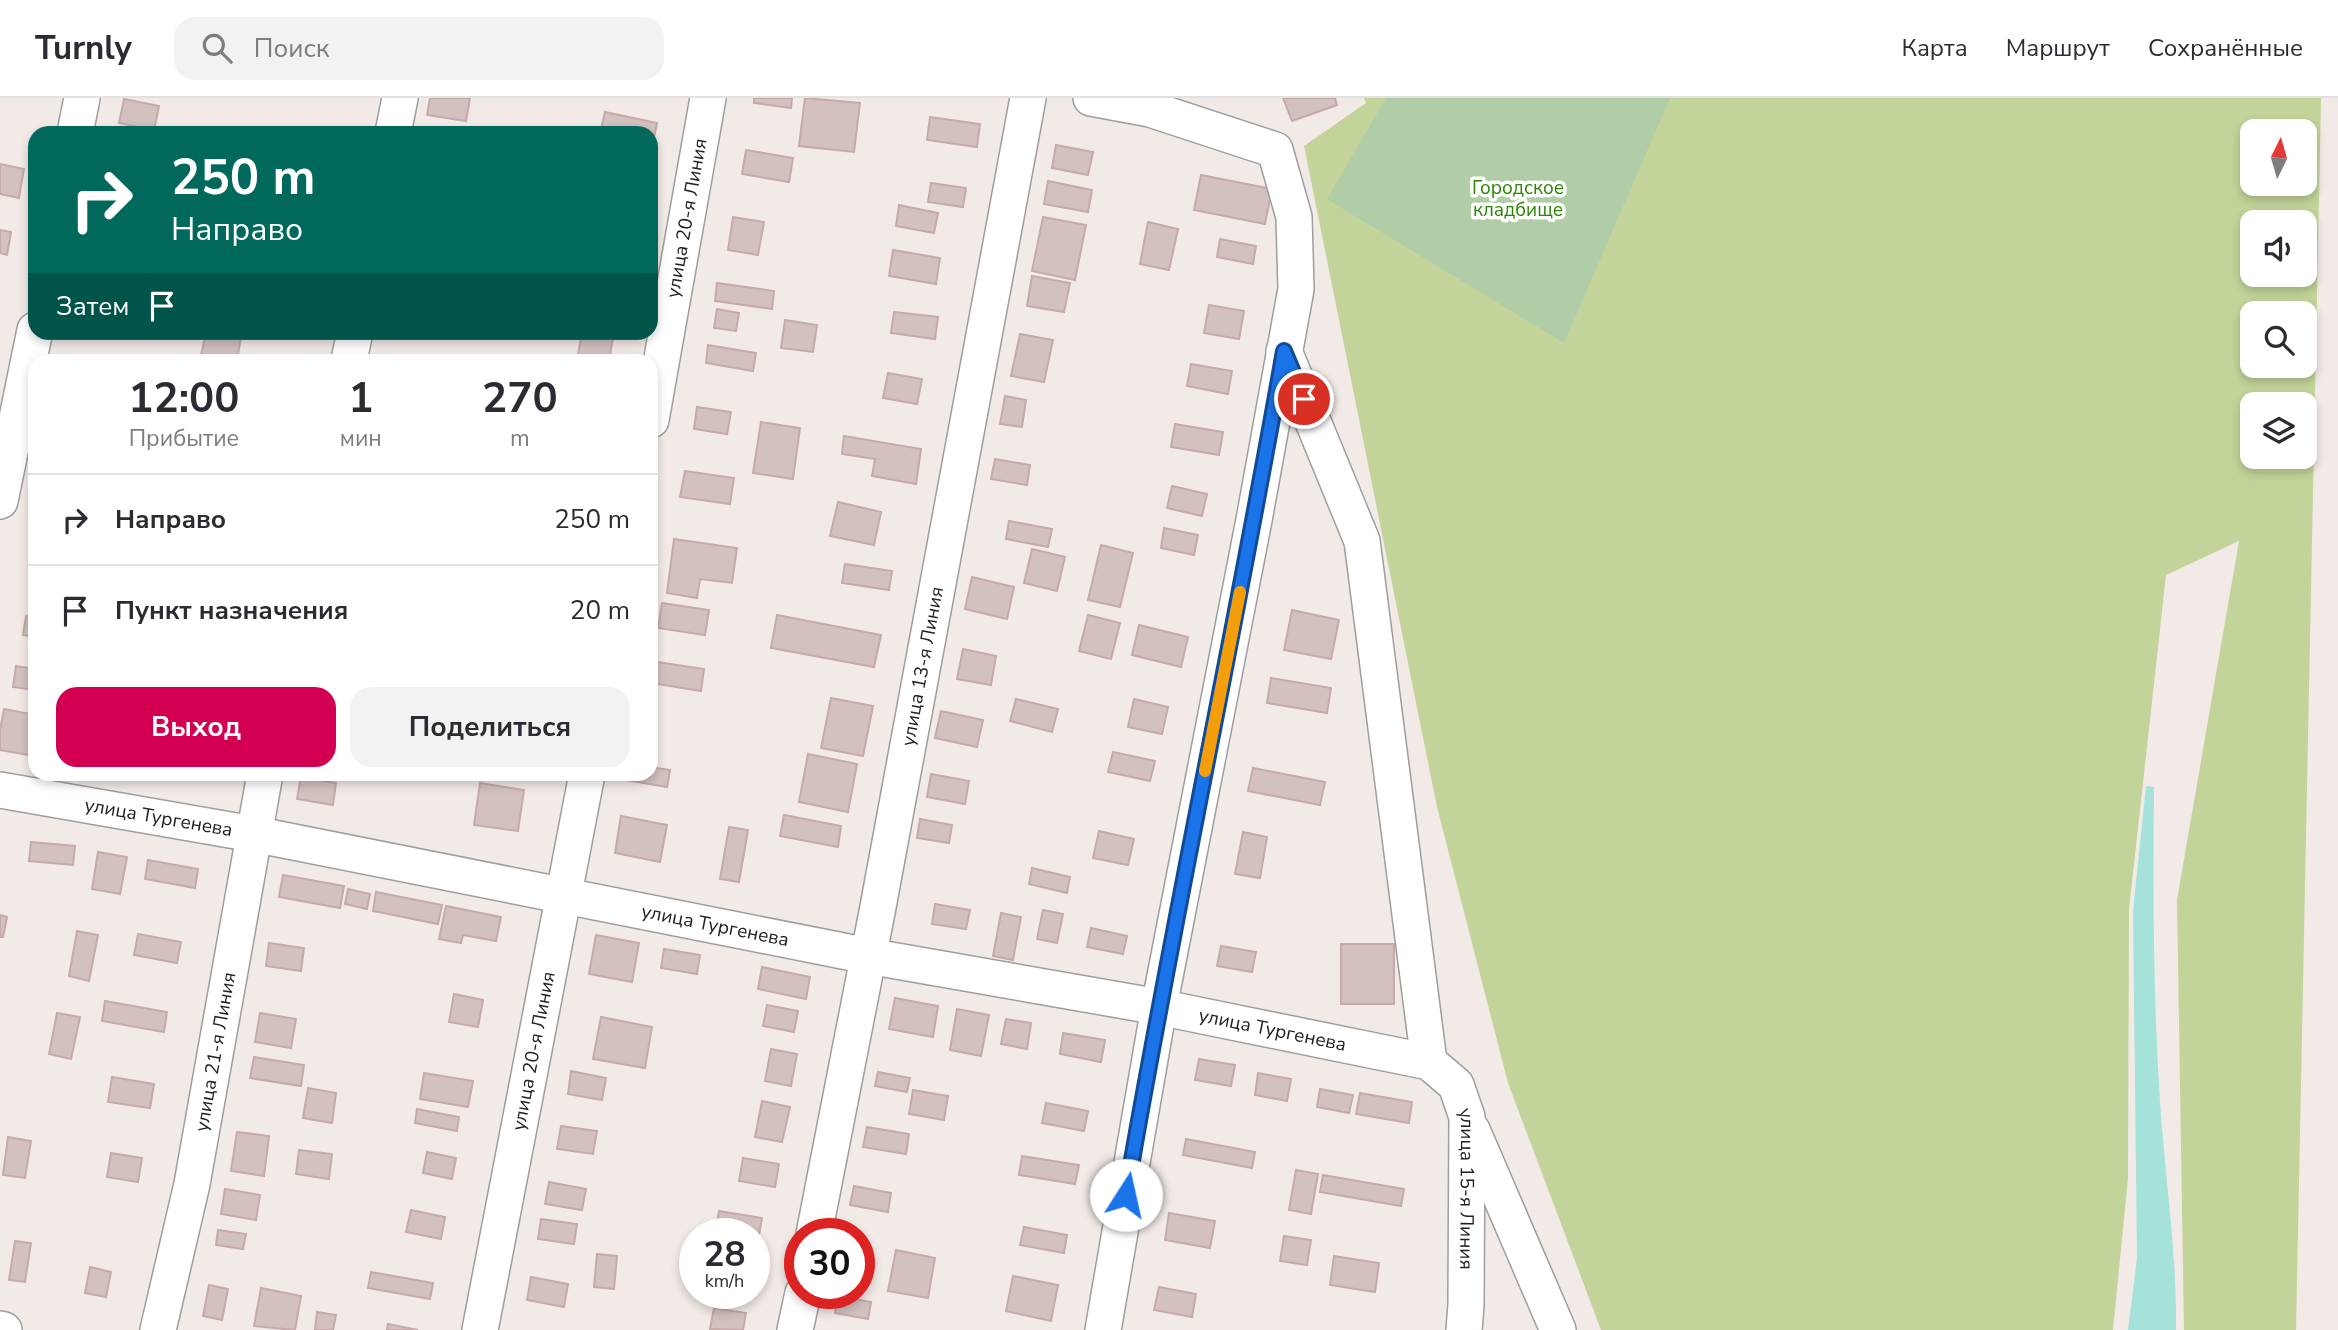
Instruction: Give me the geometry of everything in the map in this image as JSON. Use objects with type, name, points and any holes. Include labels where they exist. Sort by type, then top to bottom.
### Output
[{"type":"street","points":[[76,126],[82,98]]},
{"type":"street","points":[[394,126],[400,98]]},
{"type":"street","name":"улица 20-я Линия","points":[[658,380],[708,98]]},
{"type":"street","name":"улица 13-я Линия","points":[[817,1218],[1028,98]]},
{"type":"street","points":[[1091,98],[1150,109],[1275,150],[1294,218],[1296,289],[1159,1007],[1103,1330]]},
{"type":"street","points":[[1284,351],[1362,541],[1429,1062]]},
{"type":"street","points":[[0,501],[28,364]]},
{"type":"street","name":"улица 21-я Линия","points":[[158,1330],[192,1184],[264,781]]},
{"type":"street","name":"улица 20-я Линия","points":[[480,1330],[586,781]]},
{"type":"street","name":"улица Тургенева","points":[[0,790],[253,834],[868,956],[1159,1007],[1429,1062]]},
{"type":"street","name":"улица 15-я Линия","points":[[1429,1062],[1456,1085],[1467,1117],[1464,1330]]},
{"type":"street","points":[[1467,1117],[1558,1330]]},
{"type":"street","points":[[795,1330],[800,1309]]},
{"type":"green space","points":[[1364,98],[2321,98],[2317,301],[2240,301],[2240,378],[2315,378],[2315,392],[2240,392],[2240,469],[2313,469],[2296,1330],[2184,1330],[2177,900],[2239,541],[2166,575],[2129,909],[2128,1178],[2113,1330],[1601,1330],[1508,1083],[1437,807],[1304,146],[1366,103]]},
{"type":"green space","name":"Городское кладбище","points":[[1386,98],[1670,98],[1564,343],[1327,199]]},
{"type":"water","points":[[2146,786],[2154,787],[2156,1023],[2175,1273],[2176,1330],[2128,1330],[2137,1258],[2133,911]]},
{"type":"building","points":[[430,98],[470,98],[466,121],[427,115]]},
{"type":"building","points":[[754,98],[792,98],[791,108],[754,103]]},
{"type":"building","points":[[805,98],[860,103],[854,152],[799,146]]},
{"type":"building","points":[[1283,98],[1335,98],[1337,105],[1292,121]]},
{"type":"building","points":[[124,99],[159,106],[155,126],[119,123]]},
{"type":"building","points":[[605,112],[657,123],[656,126],[602,126]]},
{"type":"building","points":[[930,117],[980,124],[977,147],[927,140]]},
{"type":"building","points":[[1056,145],[1093,152],[1088,175],[1052,168]]},
{"type":"building","points":[[746,150],[793,158],[789,182],[742,174]]},
{"type":"building","points":[[0,164],[24,169],[19,198],[0,194]]},
{"type":"building","points":[[1201,175],[1272,189],[1265,224],[1194,210]]},
{"type":"building","points":[[1048,181],[1092,190],[1088,212],[1044,204]]},
{"type":"building","points":[[931,183],[966,188],[963,207],[928,202]]},
{"type":"building","points":[[899,205],[938,213],[934,233],[896,226]]},
{"type":"building","points":[[733,217],[764,222],[758,255],[728,250]]},
{"type":"building","points":[[1043,217],[1086,225],[1075,280],[1032,271]]},
{"type":"building","points":[[1148,222],[1178,229],[1169,270],[1140,264]]},
{"type":"building","points":[[0,230],[11,232],[7,255],[0,253]]},
{"type":"building","points":[[1220,239],[1256,246],[1253,264],[1217,257]]},
{"type":"building","points":[[893,250],[940,258],[936,284],[889,276]]},
{"type":"building","points":[[1032,276],[1070,283],[1064,312],[1027,306]]},
{"type":"building","points":[[717,283],[774,291],[772,309],[715,301]]},
{"type":"building","points":[[1209,305],[1244,311],[1239,339],[1204,333]]},
{"type":"building","points":[[717,309],[739,313],[736,331],[714,328]]},
{"type":"building","points":[[894,312],[938,317],[935,339],[891,333]]},
{"type":"building","points":[[785,320],[817,325],[813,352],[781,348]]},
{"type":"building","points":[[1020,334],[1053,340],[1044,382],[1011,376]]},
{"type":"building","points":[[204,340],[241,340],[238,354],[201,354]]},
{"type":"building","points":[[581,340],[613,340],[610,354],[578,354]]},
{"type":"building","points":[[708,345],[756,353],[753,371],[706,363]]},
{"type":"building","points":[[1191,364],[1232,371],[1228,394],[1187,386]]},
{"type":"building","points":[[888,373],[922,379],[917,404],[883,398]]},
{"type":"building","points":[[1005,396],[1026,400],[1022,427],[1000,424]]},
{"type":"building","points":[[697,407],[731,412],[727,434],[694,429]]},
{"type":"building","points":[[761,422],[800,428],[793,479],[753,473]]},
{"type":"building","points":[[1175,424],[1223,432],[1219,455],[1171,447]]},
{"type":"building","points":[[844,436],[921,449],[916,484],[872,476],[875,459],[842,454]]},
{"type":"building","points":[[995,459],[1030,465],[1027,485],[991,479]]},
{"type":"building","points":[[685,471],[734,478],[730,504],[680,497]]},
{"type":"building","points":[[1172,486],[1207,494],[1202,516],[1167,508]]},
{"type":"building","points":[[838,502],[881,512],[874,545],[830,536]]},
{"type":"building","points":[[1009,521],[1052,529],[1048,547],[1006,539]]},
{"type":"building","points":[[1164,528],[1198,535],[1194,555],[1161,548]]},
{"type":"building","points":[[674,539],[737,548],[732,583],[700,579],[697,598],[667,593]]},
{"type":"building","points":[[1101,545],[1133,553],[1120,607],[1088,600]]},
{"type":"building","points":[[1032,549],[1065,557],[1057,591],[1024,583]]},
{"type":"building","points":[[845,564],[892,571],[889,590],[842,583]]},
{"type":"building","points":[[972,577],[1014,587],[1007,619],[965,609]]},
{"type":"building","points":[[662,603],[709,610],[705,635],[658,628]]},
{"type":"building","points":[[1292,610],[1339,620],[1331,659],[1284,650]]},
{"type":"building","points":[[777,615],[881,635],[874,667],[771,648]]},
{"type":"building","points":[[1088,615],[1120,623],[1111,659],[1079,651]]},
{"type":"building","points":[[26,616],[28,636],[23,635]]},
{"type":"building","points":[[1139,625],[1188,637],[1181,667],[1132,655]]},
{"type":"building","points":[[963,649],[996,656],[991,685],[957,679]]},
{"type":"building","points":[[658,662],[704,669],[701,691],[658,684]]},
{"type":"building","points":[[16,666],[28,668],[28,689],[13,687]]},
{"type":"building","points":[[1271,678],[1331,688],[1327,713],[1267,703]]},
{"type":"building","points":[[831,698],[873,706],[863,756],[821,748]]},
{"type":"building","points":[[1016,699],[1058,709],[1052,732],[1010,721]]},
{"type":"building","points":[[1134,699],[1168,707],[1162,734],[1128,727]]},
{"type":"building","points":[[4,709],[28,714],[28,755],[0,750]]},
{"type":"building","points":[[941,711],[983,720],[977,747],[935,738]]},
{"type":"building","points":[[1113,752],[1155,761],[1150,781],[1108,772]]},
{"type":"building","points":[[808,754],[857,764],[848,812],[799,802]]},
{"type":"building","points":[[658,768],[670,770],[667,787],[632,781],[658,781]]},
{"type":"building","points":[[1253,768],[1325,782],[1320,805],[1248,791]]},
{"type":"building","points":[[931,774],[969,781],[965,804],[927,797]]},
{"type":"building","points":[[300,781],[336,783],[333,805],[297,799]]},
{"type":"building","points":[[480,783],[524,790],[518,831],[474,825]]},
{"type":"building","points":[[784,815],[841,826],[838,847],[780,836]]},
{"type":"building","points":[[621,816],[667,825],[660,862],[615,853]]},
{"type":"building","points":[[920,819],[952,825],[949,843],[917,838]]},
{"type":"building","points":[[729,827],[748,830],[739,882],[720,879]]},
{"type":"building","points":[[1099,831],[1134,839],[1128,865],[1093,858]]},
{"type":"building","points":[[1243,832],[1267,837],[1260,878],[1235,874]]},
{"type":"building","points":[[31,842],[75,846],[73,865],[29,861]]},
{"type":"building","points":[[98,852],[127,857],[120,894],[92,889]]},
{"type":"building","points":[[148,860],[198,869],[195,888],[145,879]]},
{"type":"building","points":[[1032,868],[1070,877],[1067,893],[1029,884]]},
{"type":"building","points":[[283,875],[344,886],[340,908],[279,897]]},
{"type":"building","points":[[348,889],[370,894],[367,909],[345,904]]},
{"type":"building","points":[[376,892],[442,905],[438,924],[373,911]]},
{"type":"building","points":[[935,904],[970,910],[966,929],[932,924]]},
{"type":"building","points":[[446,906],[501,917],[496,941],[463,935],[461,943],[439,939]]},
{"type":"building","points":[[1043,910],[1063,914],[1057,943],[1037,939]]},
{"type":"building","points":[[1001,913],[1021,917],[1013,960],[993,956]]},
{"type":"building","points":[[0,915],[7,917],[3,937],[0,937]]},
{"type":"building","points":[[1091,928],[1127,936],[1123,954],[1087,947]]},
{"type":"building","points":[[77,931],[98,935],[89,981],[69,976]]},
{"type":"building","points":[[138,934],[181,942],[177,963],[134,955]]},
{"type":"building","points":[[596,935],[639,943],[632,982],[589,974]]},
{"type":"building","points":[[269,943],[304,948],[301,971],[266,966]]},
{"type":"building","points":[[1341,944],[1394,944],[1394,1004],[1341,1004]]},
{"type":"building","points":[[1221,946],[1256,952],[1252,972],[1217,966]]},
{"type":"building","points":[[664,949],[700,955],[697,974],[661,968]]},
{"type":"building","points":[[762,967],[810,977],[806,999],[758,989]]},
{"type":"building","points":[[454,994],[483,1000],[478,1027],[449,1022]]},
{"type":"building","points":[[895,998],[938,1006],[933,1037],[889,1029]]},
{"type":"building","points":[[105,1001],[167,1012],[164,1032],[102,1021]]},
{"type":"building","points":[[767,1005],[798,1011],[794,1032],[763,1026]]},
{"type":"building","points":[[957,1009],[989,1015],[981,1056],[950,1050]]},
{"type":"building","points":[[57,1013],[80,1017],[71,1059],[49,1054]]},
{"type":"building","points":[[260,1013],[296,1019],[291,1048],[255,1042]]},
{"type":"building","points":[[601,1017],[652,1027],[645,1068],[593,1059]]},
{"type":"building","points":[[1006,1019],[1031,1023],[1027,1049],[1001,1044]]},
{"type":"building","points":[[1063,1033],[1105,1040],[1101,1062],[1060,1054]]},
{"type":"building","points":[[771,1049],[797,1054],[791,1086],[765,1081]]},
{"type":"building","points":[[254,1057],[304,1065],[301,1086],[250,1078]]},
{"type":"building","points":[[1199,1059],[1235,1065],[1231,1086],[1195,1080]]},
{"type":"building","points":[[571,1071],[606,1078],[602,1100],[568,1094]]},
{"type":"building","points":[[878,1072],[910,1078],[907,1092],[875,1086]]},
{"type":"building","points":[[424,1073],[473,1081],[468,1107],[420,1099]]},
{"type":"building","points":[[1258,1073],[1291,1079],[1287,1101],[1255,1095]]},
{"type":"building","points":[[112,1077],[154,1084],[150,1108],[108,1102]]},
{"type":"building","points":[[308,1088],[336,1093],[332,1123],[303,1118]]},
{"type":"building","points":[[1320,1089],[1353,1095],[1349,1113],[1317,1107]]},
{"type":"building","points":[[913,1090],[948,1096],[944,1120],[909,1114]]},
{"type":"building","points":[[1360,1093],[1412,1102],[1409,1123],[1356,1114]]},
{"type":"building","points":[[762,1101],[790,1107],[782,1142],[755,1137]]},
{"type":"building","points":[[1046,1103],[1088,1111],[1084,1131],[1042,1123]]},
{"type":"building","points":[[417,1109],[459,1117],[457,1131],[415,1123]]},
{"type":"building","points":[[561,1126],[597,1131],[593,1154],[557,1149]]},
{"type":"building","points":[[867,1127],[909,1134],[906,1154],[863,1147]]},
{"type":"building","points":[[237,1132],[269,1136],[264,1176],[231,1171]]},
{"type":"building","points":[[8,1137],[31,1141],[25,1178],[3,1175]]},
{"type":"building","points":[[1186,1139],[1255,1152],[1252,1168],[1183,1155]]},
{"type":"building","points":[[299,1150],[332,1154],[329,1179],[296,1174]]},
{"type":"building","points":[[427,1152],[456,1158],[452,1179],[423,1173]]},
{"type":"building","points":[[111,1153],[142,1158],[138,1182],[107,1177]]},
{"type":"building","points":[[1022,1156],[1079,1165],[1075,1184],[1019,1175]]},
{"type":"building","points":[[743,1158],[779,1164],[775,1187],[739,1181]]},
{"type":"building","points":[[1296,1170],[1318,1174],[1311,1214],[1289,1210]]},
{"type":"building","points":[[1323,1175],[1404,1189],[1401,1206],[1320,1192]]},
{"type":"building","points":[[549,1182],[586,1189],[582,1210],[545,1204]]},
{"type":"building","points":[[854,1186],[891,1193],[888,1212],[850,1205]]},
{"type":"building","points":[[225,1189],[260,1195],[256,1220],[221,1214]]},
{"type":"building","points":[[411,1210],[445,1217],[441,1239],[406,1232]]},
{"type":"building","points":[[719,1211],[762,1218],[718,1218]]},
{"type":"building","points":[[1169,1213],[1215,1221],[1210,1248],[1165,1240]]},
{"type":"building","points":[[541,1219],[577,1224],[574,1244],[538,1239]]},
{"type":"building","points":[[1024,1227],[1067,1235],[1064,1253],[1020,1245]]},
{"type":"building","points":[[218,1230],[246,1234],[243,1249],[216,1245]]},
{"type":"building","points":[[1284,1236],[1311,1240],[1307,1265],[1280,1261]]},
{"type":"building","points":[[15,1241],[31,1243],[25,1282],[9,1280]]},
{"type":"building","points":[[896,1250],[935,1258],[928,1298],[888,1291]]},
{"type":"building","points":[[597,1254],[617,1256],[614,1289],[594,1287]]},
{"type":"building","points":[[1334,1256],[1379,1263],[1375,1292],[1330,1285]]},
{"type":"building","points":[[90,1267],[111,1272],[106,1297],[85,1293]]},
{"type":"building","points":[[371,1272],[433,1283],[430,1299],[368,1288]]},
{"type":"building","points":[[1013,1276],[1058,1285],[1051,1321],[1006,1311]]},
{"type":"building","points":[[531,1277],[568,1284],[564,1307],[527,1300]]},
{"type":"building","points":[[209,1285],[228,1289],[222,1320],[203,1316]]},
{"type":"building","points":[[1159,1287],[1196,1294],[1192,1317],[1154,1310]]},
{"type":"building","points":[[261,1288],[301,1296],[295,1330],[254,1326]]},
{"type":"building","points":[[714,1309],[746,1313],[743,1330],[710,1329]]},
{"type":"building","points":[[836,1309],[870,1309],[868,1319],[835,1313]]},
{"type":"building","points":[[317,1312],[336,1315],[333,1330],[315,1330]]},
{"type":"building","points":[[388,1324],[418,1330],[387,1330]]},
{"type":"slow traffic","points":[[1205,771],[1240,592]]},
{"type":"route","points":[[1126,1195],[1159,1007],[1254,520],[1284,351],[1304,399]]}]
